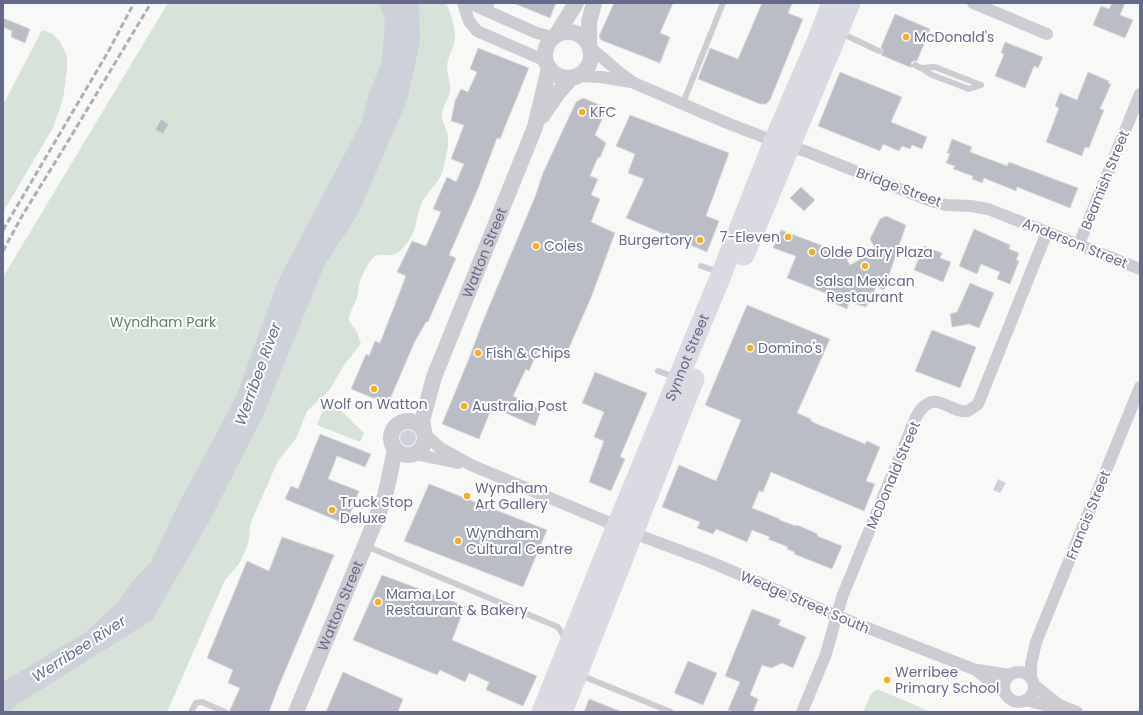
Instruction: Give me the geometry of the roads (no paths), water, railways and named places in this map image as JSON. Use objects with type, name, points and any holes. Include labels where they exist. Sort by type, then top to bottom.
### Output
[{"type":"highway","name":"Synnot Street","points":[[542,712],[568,672],[782,144],[816,44],[832,3]]},
{"type":"highway","name":"Synnot Street","points":[[782,144],[838,32],[850,3]]},
{"type":"highway","name":"Synnot Street","points":[[562,712],[568,672],[569,645],[625,530]]},
{"type":"street","points":[[463,3],[469,21],[477,31],[547,64],[558,76],[574,77],[588,67],[591,61],[592,54],[589,22],[594,3]]},
{"type":"street","points":[[469,3],[490,7],[537,33],[555,36],[564,32],[578,34],[590,45]]},
{"type":"street","points":[[547,64],[546,48],[576,3]]},
{"type":"street","points":[[973,3],[1047,34]]},
{"type":"street","name":"Bridge Street","points":[[590,45],[619,72],[634,83]]},
{"type":"street","name":"Watton Street","points":[[535,127],[547,64]]},
{"type":"street","name":"Watton Street","points":[[425,433],[422,421],[434,377],[535,127],[553,98],[574,77]]},
{"type":"street","name":"Bridge Street","points":[[574,77],[600,78],[634,83],[740,128],[805,151],[928,200],[946,205],[971,206],[988,209],[1011,217]]},
{"type":"street","name":"Beamish Street","points":[[1080,244],[1140,94]]},
{"type":"street","name":"Anderson Street","points":[[1011,217],[1140,269]]},
{"type":"street","name":"McDonald Street","points":[[837,616],[842,597],[916,417],[928,404],[934,402],[940,402],[960,411],[967,411],[978,404],[1046,232]]},
{"type":"street","name":"Watton Street","points":[[402,422],[408,417],[424,389],[434,377]]},
{"type":"street","name":"Francis Street","points":[[1013,674],[1022,666],[1036,642],[1140,387]]},
{"type":"street","points":[[412,421],[417,423],[425,433],[424,444],[419,452],[413,455],[403,454],[392,445],[391,436],[395,427],[402,422],[412,421]]},
{"type":"street","name":"Wedge Street South","points":[[425,433],[439,447],[471,466],[625,530],[708,561],[837,616],[976,670],[1013,674]]},
{"type":"street","name":"Watton Street","points":[[384,500],[395,449]]},
{"type":"street","name":"Watton Street","points":[[296,712],[364,545],[384,500],[413,455]]},
{"type":"street","name":"Wedge Street South","points":[[413,455],[471,466]]},
{"type":"street","points":[[802,712],[826,654],[837,616]]},
{"type":"street","name":"Francis Street","points":[[1032,682],[1031,664],[1036,642]]},
{"type":"street","name":"Wedge Street South","points":[[976,670],[1005,693]]},
{"type":"street","points":[[1032,682],[1032,693],[1022,702],[1014,702],[1010,700],[1005,693],[1004,684],[1013,674],[1026,674],[1058,708]]},
{"type":"street","points":[[1026,700],[1077,712]]},
{"type":"lane","points":[[683,103],[723,3]]},
{"type":"lane","points":[[838,32],[880,51]]},
{"type":"lane","points":[[918,66],[935,67],[981,85]]},
{"type":"lane","points":[[701,266],[728,276]]},
{"type":"lane","points":[[658,371],[685,381]]},
{"type":"lane","points":[[364,545],[558,627],[569,645]]},
{"type":"lane","points":[[568,672],[670,712]]},
{"type":"lane","points":[[191,712],[196,703],[202,702],[226,712]]},
{"type":"water","name":"Werribee River","points":[[379,3],[419,3],[420,42],[407,100],[358,214],[324,266],[264,414],[210,520],[152,620],[21,702],[8,712],[3,712],[3,682],[86,632],[117,603],[131,583],[151,562],[180,501],[236,397],[278,281],[361,123],[369,94],[382,61],[385,21]]},
{"type":"water","points":[[408,430],[415,435],[416,438],[411,445],[408,446],[401,441],[400,438],[405,431]]},
{"type":"water","points":[[998,479],[1006,483],[1000,493],[993,490]]},
{"type":"railway","points":[[3,230],[108,52],[134,3]]},
{"type":"railway","points":[[3,251],[22,216],[151,3]]},
{"type":"place","name":"McDonald's","points":[[906,37]]},
{"type":"place","name":"KFC","points":[[582,112]]},
{"type":"place","name":"7-Eleven","points":[[788,237]]},
{"type":"place","name":"Burgertory","points":[[700,240]]},
{"type":"place","name":"Coles","points":[[536,246]]},
{"type":"place","name":"Olde Dairy Plaza","points":[[812,252]]},
{"type":"place","name":"Salsa Mexican Restaurant","points":[[865,266]]},
{"type":"place","name":"Domino's","points":[[750,348]]},
{"type":"place","name":"Fish & Chips","points":[[478,353]]},
{"type":"place","name":"Wolf on Watton","points":[[374,389]]},
{"type":"place","name":"Australia Post","points":[[464,406]]},
{"type":"place","name":"Wyndham Art Gallery","points":[[467,496]]},
{"type":"place","name":"Truck Stop Deluxe","points":[[332,510]]},
{"type":"place","name":"Wyndham Cultural Centre","points":[[458,541]]},
{"type":"place","name":"Mama Lor Restaurant & Bakery","points":[[378,602]]},
{"type":"place","name":"Werribee Primary School","points":[[887,680]]},
{"type":"park label","name":"Wyndham Park","points":[[163,322]]}]
